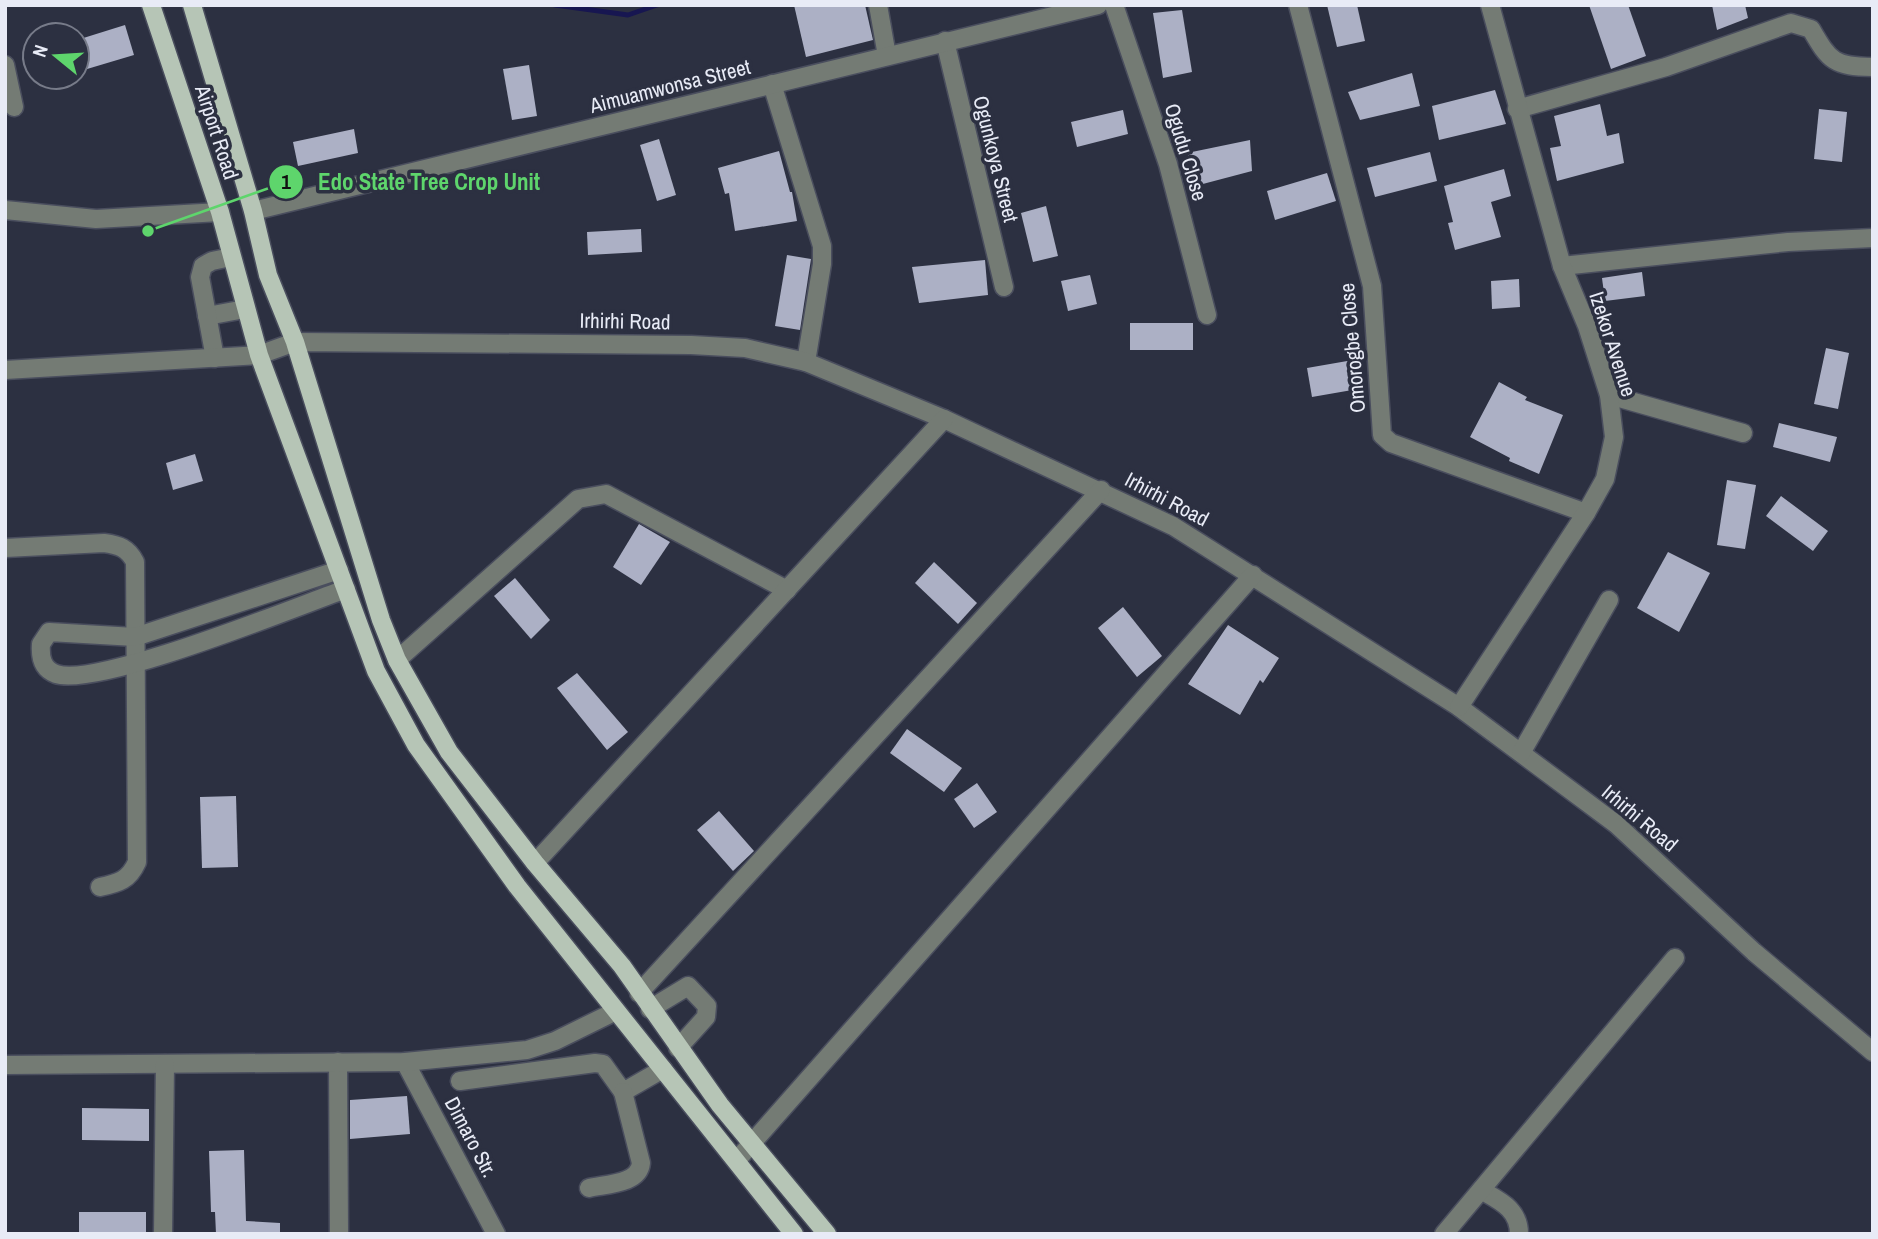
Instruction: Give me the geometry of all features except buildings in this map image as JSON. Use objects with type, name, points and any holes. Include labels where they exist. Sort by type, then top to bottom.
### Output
[{"type":"main road","name":"Airport Road","points":[[151,5],[219,212],[259,355],[376,671],[416,746],[517,886],[794,1234]]},
{"type":"main road","name":"Airport Road","points":[[191,5],[253,211],[268,275],[295,342],[381,620],[397,660],[449,752],[535,863],[622,966],[720,1105],[752,1140],[827,1234]]},
{"type":"street","points":[[878,5],[887,56]]},
{"type":"street","name":"Aimuamwonsa Street","points":[[253,211],[1098,5]]},
{"type":"street","name":"Ogudu Close","points":[[1114,5],[1168,164],[1207,315]]},
{"type":"street","name":"Omorogbe Close","points":[[1298,5],[1372,286],[1381,435],[1391,443],[1586,513]]},
{"type":"street","name":"Izekor Avenue","points":[[1459,707],[1605,480],[1614,437],[1609,395],[1587,326],[1562,266],[1490,5]]},
{"type":"street","points":[[1517,109],[1666,67],[1791,23],[1811,29],[1827,58],[1845,66],[1873,67]]},
{"type":"street","name":"Ogunkoya Street","points":[[945,41],[1004,287]]},
{"type":"street","points":[[5,65],[14,107]]},
{"type":"street","points":[[772,84],[822,246],[822,264],[806,362]]},
{"type":"street","points":[[5,210],[96,219],[219,212]]},
{"type":"street","points":[[1562,266],[1788,242],[1873,238]]},
{"type":"street","points":[[215,358],[200,276],[203,266],[212,261],[232,257]]},
{"type":"street","points":[[207,316],[246,309]]},
{"type":"street","points":[[5,370],[259,355],[295,342]]},
{"type":"street","name":"Irhirhi Road","points":[[295,342],[691,345],[745,348],[806,362],[944,419],[1101,490],[1173,526],[1459,707],[1616,824],[1754,952],[1873,1052]]},
{"type":"street","points":[[1609,395],[1744,433]]},
{"type":"street","points":[[535,863],[944,419]]},
{"type":"street","points":[[639,993],[1101,490]]},
{"type":"street","points":[[397,660],[578,499],[606,494],[787,590]]},
{"type":"street","points":[[5,548],[104,543],[119,545],[131,552],[135,562],[136,862],[132,874],[122,882],[100,887]]},
{"type":"street","points":[[339,570],[135,637],[56,631],[44,637],[40,652],[47,669],[64,676],[136,664],[346,589]]},
{"type":"street","points":[[737,1160],[1253,575]]},
{"type":"street","points":[[1521,754],[1609,600]]},
{"type":"street","points":[[1444,1234],[1675,958]]},
{"type":"street","points":[[650,1009],[688,986],[707,1006],[706,1017],[678,1048]]},
{"type":"street","points":[[5,1065],[405,1062],[527,1050],[555,1041],[616,1011]]},
{"type":"street","points":[[338,1062],[338,1234]]},
{"type":"street","name":"Dimaro Str.","points":[[405,1062],[496,1234]]},
{"type":"street","points":[[163,1234],[165,1064]]},
{"type":"street","points":[[460,1081],[603,1064],[623,1092],[641,1163],[635,1178],[589,1188]]},
{"type":"street","points":[[623,1092],[663,1069]]},
{"type":"street","points":[[1481,1190],[1506,1205],[1515,1215],[1519,1234]]},
{"type":"waterway","points":[[555,5],[628,15],[657,5]]},
{"type":"place","name":"Edo State Tree Crop Unit","points":[[148,231]]}]
